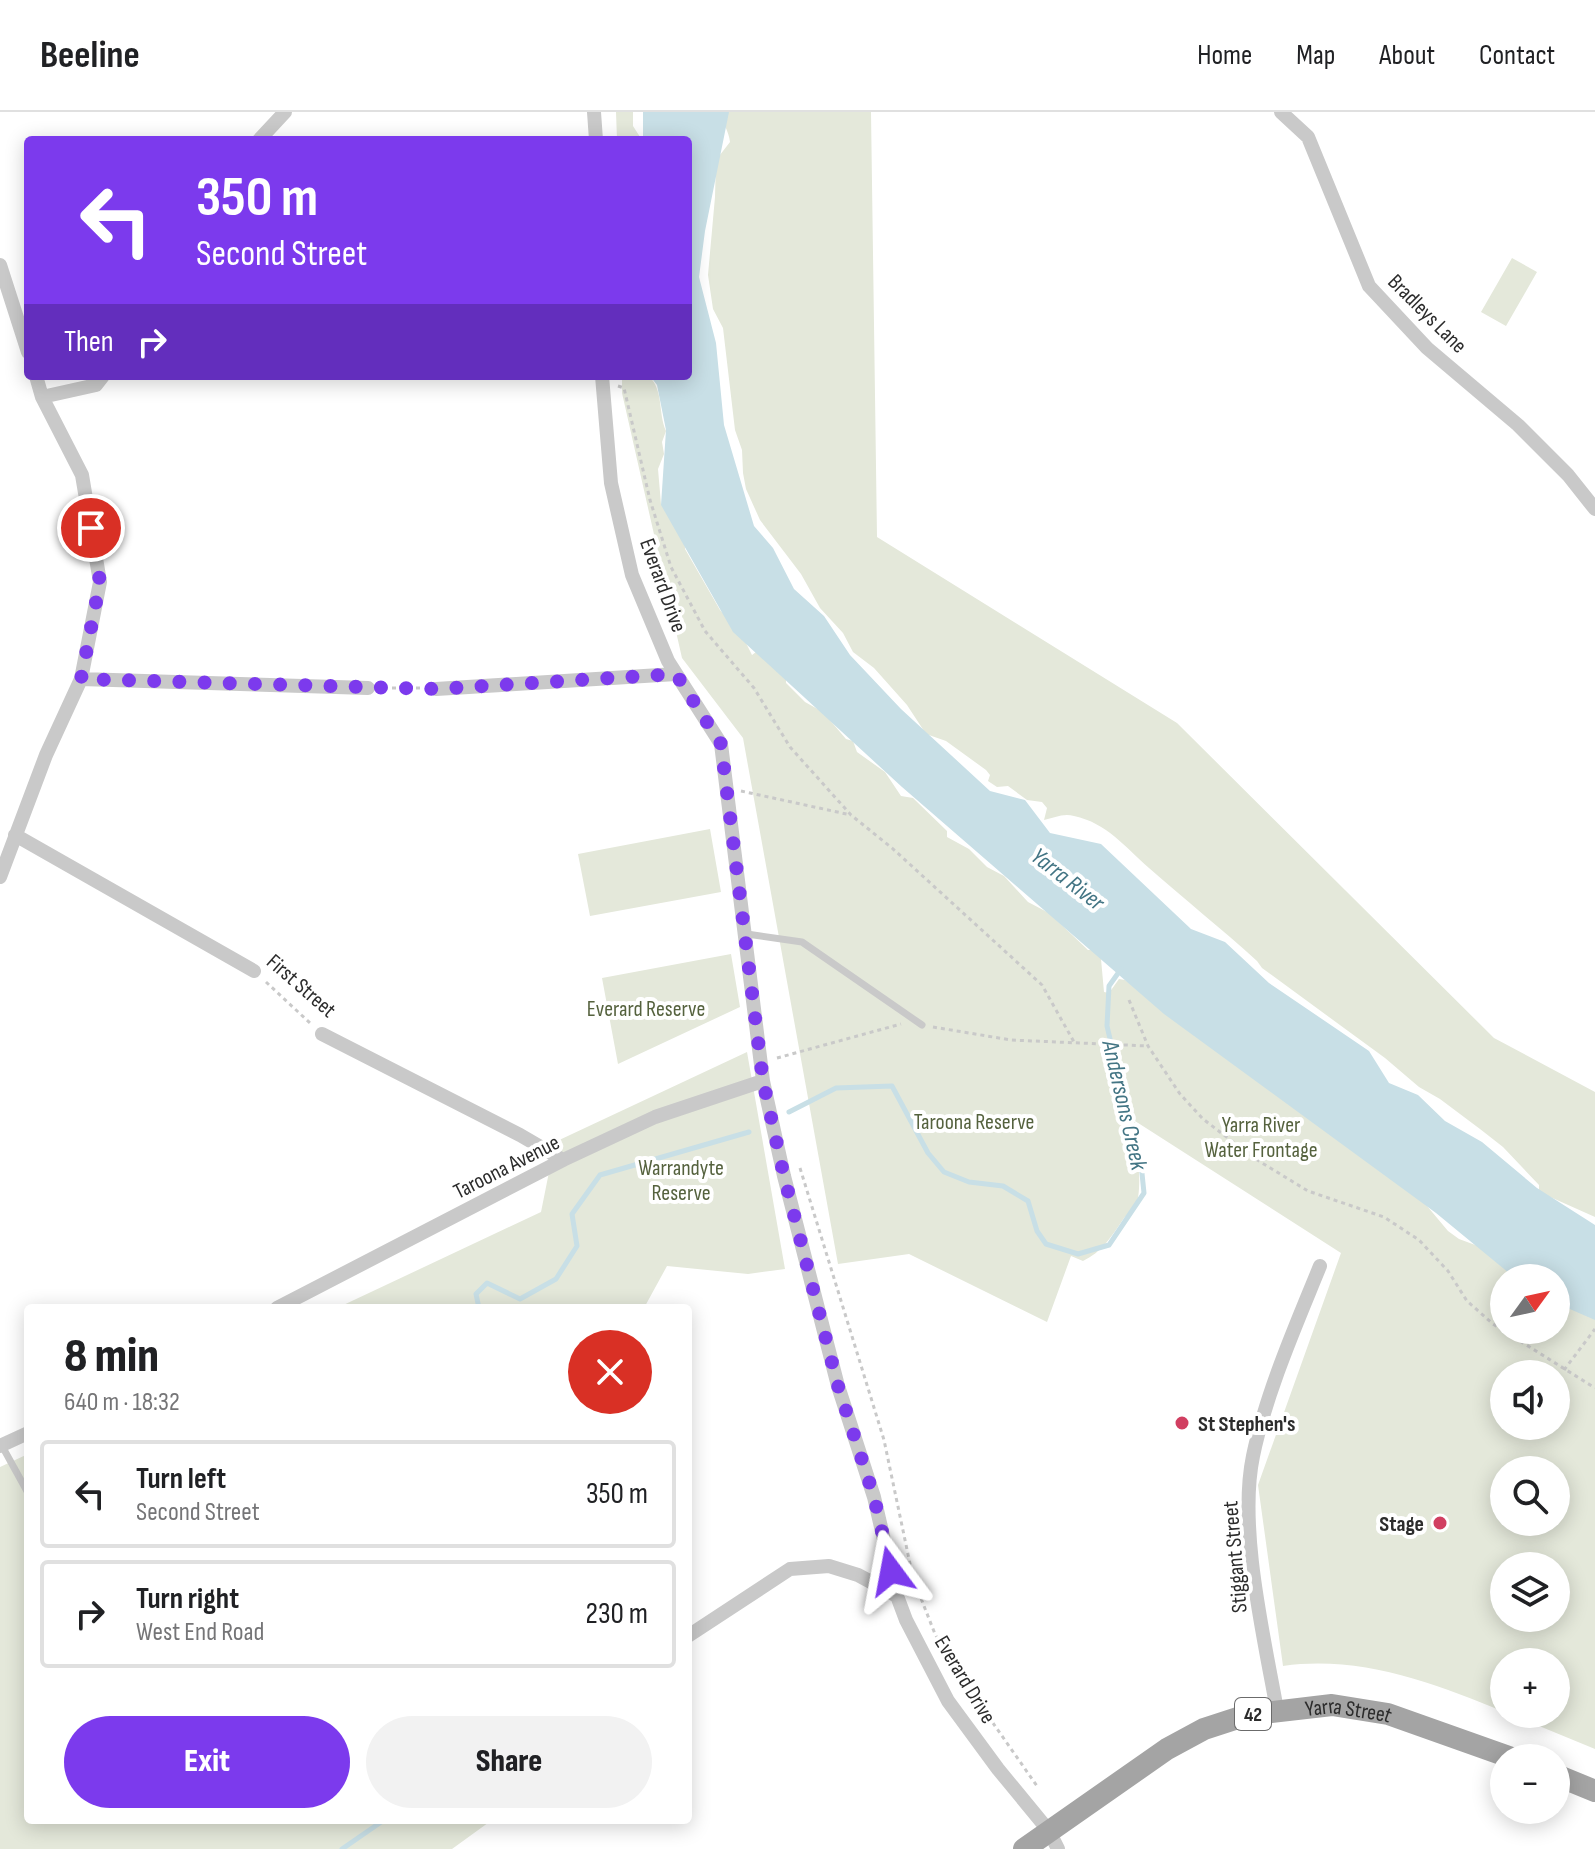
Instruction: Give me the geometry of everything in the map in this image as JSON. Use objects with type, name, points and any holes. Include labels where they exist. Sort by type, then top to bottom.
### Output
[{"type":"main road","name":"Yarra Street","points":[[1024,1849],[1054,1840],[1167,1749],[1204,1729],[1247,1715],[1332,1705],[1388,1714],[1490,1750]]},
{"type":"main road","points":[[1570,1781],[1595,1791]]},
{"type":"street","points":[[263,136],[285,112]]},
{"type":"street","points":[[594,112],[596,136]]},
{"type":"street","name":"Bradleys Lane","points":[[1281,112],[1308,137],[1369,286],[1427,348],[1518,425],[1568,475],[1595,509]]},
{"type":"street","points":[[0,265],[24,340]]},
{"type":"street","points":[[0,877],[46,755],[81,679],[100,582],[82,475],[42,397],[37,380]]},
{"type":"street","points":[[42,397],[96,385],[100,380]]},
{"type":"street","name":"Everard Drive","points":[[602,380],[611,483],[632,575],[676,674],[721,744],[763,1081],[838,1386],[874,1497],[897,1596],[948,1701],[1054,1840]]},
{"type":"street","points":[[436,689],[676,674]]},
{"type":"street","points":[[81,679],[368,688]]},
{"type":"street","name":"First Street","points":[[15,835],[254,971]]},
{"type":"street","name":"First Street","points":[[322,1034],[563,1160]]},
{"type":"street","name":"Taroona Avenue","points":[[285,1304],[563,1160],[655,1117],[763,1081]]},
{"type":"street","name":"Stiggant Street","points":[[1277,1710],[1256,1588],[1249,1512],[1253,1457],[1285,1353],[1320,1266]]},
{"type":"street","points":[[1,1446],[24,1435]]},
{"type":"street","points":[[692,1633],[790,1569],[829,1566],[858,1575],[897,1596]]},
{"type":"lane","points":[[747,934],[802,942],[919,1022]]},
{"type":"lane","points":[[1,1446],[24,1486]]},
{"type":"path","points":[[608,380],[624,388],[650,500],[671,567],[705,631],[754,688],[790,747],[851,815],[903,858],[1042,985],[1074,1042]]},
{"type":"path","points":[[368,688],[436,689]]},
{"type":"path","points":[[726,787],[851,815]]},
{"type":"path","name":"First Street","points":[[254,971],[322,1034]]},
{"type":"path","points":[[1129,1000],[1148,1046],[1180,1094],[1203,1119],[1254,1158],[1308,1191],[1384,1217],[1419,1240],[1448,1271],[1467,1301],[1493,1324],[1549,1360]]},
{"type":"path","points":[[760,1063],[919,1022],[1011,1040],[1148,1046]]},
{"type":"path","points":[[799,1165],[884,1440],[913,1578],[935,1634],[951,1663],[1037,1786]]},
{"type":"path","points":[[1570,1362],[1595,1329]]},
{"type":"path","points":[[1570,1373],[1595,1388]]},
{"type":"green space","points":[[616,112],[633,112],[633,126],[639,136],[617,136]]},
{"type":"green space","points":[[721,112],[871,112],[877,537],[1177,723],[1494,1038],[1595,1092],[1595,1217],[1539,1192],[1539,1185],[1503,1147],[1262,968],[1106,830],[1086,819],[1070,815],[1044,820],[1047,808],[1042,802],[1027,800],[1008,786],[997,787],[988,781],[990,775],[986,770],[946,741],[926,734],[907,705],[874,668],[853,652],[843,633],[820,608],[801,574],[760,520],[746,489],[742,450],[735,430],[723,328],[713,309],[708,275],[716,160],[730,142]]},
{"type":"green space","points":[[1512,258],[1537,272],[1506,326],[1481,312]]},
{"type":"green space","points":[[622,380],[652,380],[657,388],[666,431],[662,442],[664,454],[658,469],[661,504],[684,530],[685,549],[720,610],[741,633],[752,655],[756,652],[786,678],[786,683],[805,702],[823,712],[846,739],[853,741],[857,752],[885,772],[901,796],[913,798],[947,831],[947,837],[969,849],[987,867],[1004,876],[1028,902],[1049,913],[1088,950],[1095,950],[1101,959],[1104,992],[1109,993],[1119,979],[1125,980],[1417,1194],[1448,1231],[1459,1239],[1527,1264],[1490,1264],[1490,1344],[1570,1344],[1570,1286],[1595,1304],[1595,1749],[1544,1728],[1570,1728],[1570,1648],[1490,1648],[1490,1706],[1424,1682],[1368,1668],[1340,1664],[1283,1666],[1258,1485],[1341,1253],[1135,1121],[1139,1178],[1135,1207],[1096,1253],[1083,1261],[1071,1256],[1047,1322],[909,1254],[838,1264],[743,738],[682,658],[622,393]]},
{"type":"green space","points":[[710,829],[721,892],[590,916],[578,854]]},
{"type":"green space","name":"Everard Reserve","points":[[731,954],[740,1007],[618,1064],[602,978]]},
{"type":"green space","name":"Warrandyte Reserve","points":[[747,1052],[785,1269],[748,1274],[667,1266],[646,1304],[346,1304],[541,1212],[555,1142]]},
{"type":"green space","points":[[24,1456],[24,1824],[486,1824],[452,1849],[0,1849],[0,1467]]},
{"type":"water","name":"Yarra River","points":[[643,112],[729,112],[699,277],[716,343],[724,425],[754,526],[773,548],[794,589],[824,616],[850,655],[901,709],[990,791],[1025,800],[1050,833],[1101,844],[1191,929],[1225,942],[1269,983],[1369,1051],[1389,1083],[1418,1095],[1445,1121],[1482,1142],[1537,1188],[1595,1225],[1595,1320],[1570,1309],[1570,1264],[1498,1264],[1436,1213],[1164,1014],[902,787],[733,632],[661,505],[666,430],[657,385],[653,380],[692,380],[692,136],[643,136]]},
{"type":"waterway","name":"Andersons Creek","points":[[789,1112],[836,1088],[892,1086],[928,1153],[944,1172],[969,1182],[1003,1186],[1028,1201],[1037,1231],[1046,1244],[1078,1254],[1109,1245],[1144,1193],[1140,1154],[1107,1026],[1109,986],[1121,969]]},
{"type":"waterway","name":"Andersons Creek","points":[[478,1304],[476,1294],[487,1283],[520,1299],[556,1279],[577,1246],[572,1214],[600,1175],[749,1132]]},
{"type":"waterway","name":"Andersons Creek","points":[[342,1849],[378,1824]]},
{"type":"place","name":"St Stephen's","points":[[1182,1423]]},
{"type":"place","name":"Stage","points":[[1440,1523]]},
{"type":"route","points":[[91,528],[100,582],[81,679],[436,689],[676,674],[721,744],[763,1081],[838,1386],[874,1497],[891,1571]]},
{"type":"park label","name":"Taroona Reserve","points":[[974,1121]]},
{"type":"park label","name":"Yarra River Water Frontage","points":[[1261,1136]]}]
